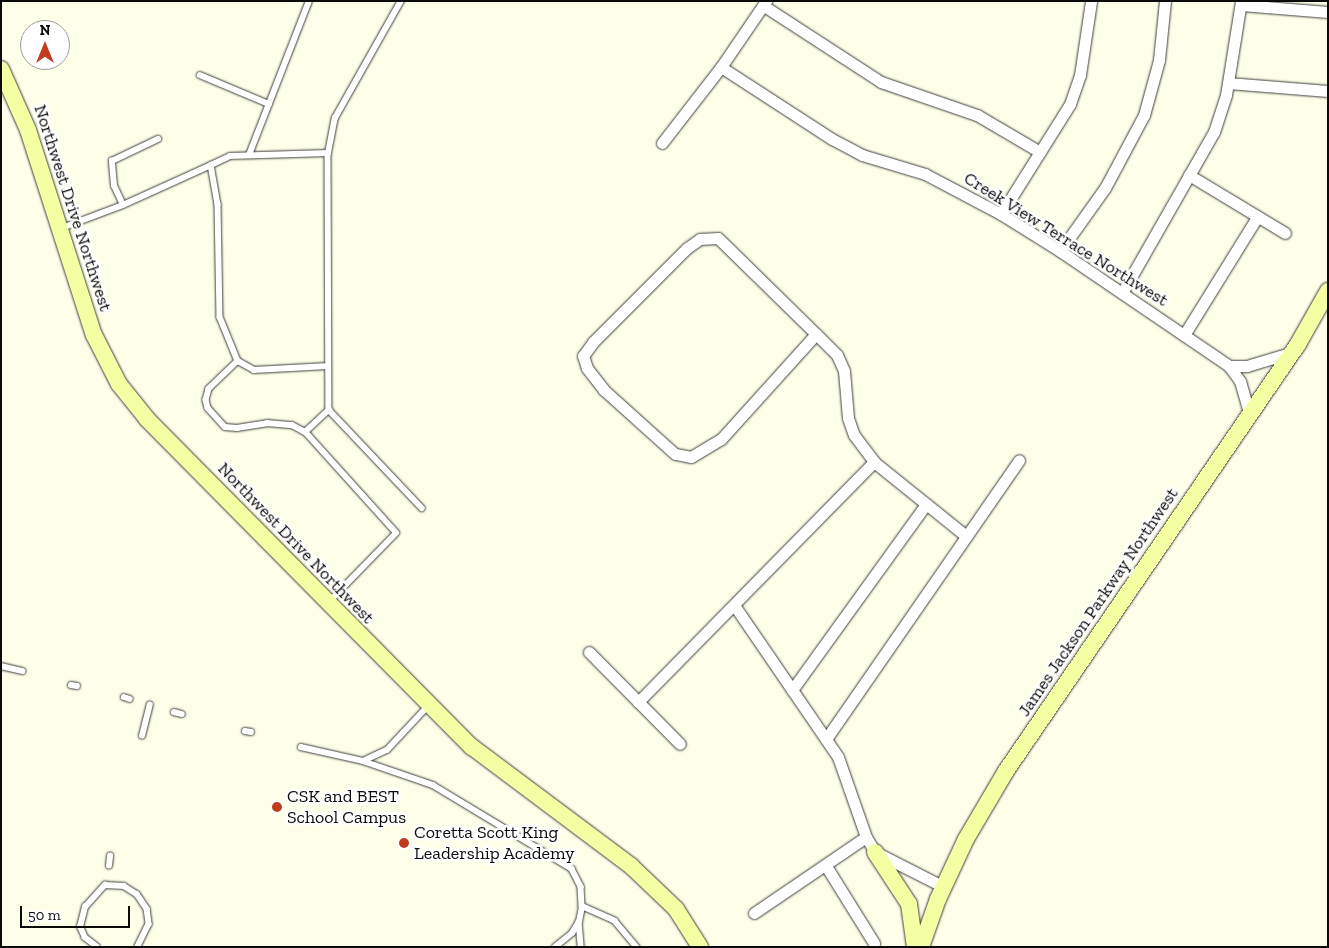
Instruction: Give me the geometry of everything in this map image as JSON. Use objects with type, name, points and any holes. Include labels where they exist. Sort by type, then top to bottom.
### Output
[{"type":"street","points":[[1001,214],[1070,104],[1080,75],[1091,1]]},
{"type":"street","points":[[1060,251],[1105,188],[1144,115],[1159,60],[1165,1]]},
{"type":"street","points":[[662,143],[721,67],[765,3],[881,82],[977,115],[1040,152]]},
{"type":"street","points":[[1122,292],[1214,132],[1228,83],[1241,3],[1328,12]]},
{"type":"street","name":"Creek View Terrace Northwest","points":[[721,67],[847,147],[862,155],[925,174],[1001,214],[1060,251],[1229,366],[1240,381],[1250,414]]},
{"type":"street","name":"Northwest Drive Northwest","points":[[1,69],[28,130],[94,335],[119,384],[147,419],[327,603],[472,747],[631,866],[676,909],[700,947]]},
{"type":"street","points":[[1228,83],[1328,91]]},
{"type":"street","points":[[1189,176],[1256,219],[1285,233]]},
{"type":"street","points":[[1184,335],[1256,219]]},
{"type":"street","points":[[816,334],[721,439],[691,457],[675,454],[604,390],[587,368],[583,356],[593,342],[687,248],[700,239],[718,238],[816,334],[837,355],[844,371],[851,426],[874,462],[966,536]]},
{"type":"street","name":"James Jackson Parkway Northwest","points":[[921,947],[944,887],[966,839],[1006,771],[1293,352],[1328,291]]},
{"type":"street","points":[[1229,366],[1247,366],[1293,352]]},
{"type":"street","points":[[826,739],[1019,460]]},
{"type":"street","points":[[638,702],[874,462]]},
{"type":"street","points":[[792,690],[926,504]]},
{"type":"street","points":[[734,605],[838,757],[866,837],[909,904],[915,947]]},
{"type":"street","points":[[589,652],[680,744]]},
{"type":"street","points":[[754,913],[826,866],[866,837]]},
{"type":"street","points":[[875,852],[944,887]]},
{"type":"street","points":[[826,866],[874,942]]},
{"type":"lane","points":[[249,155],[309,1]]},
{"type":"lane","points":[[401,1],[335,118],[328,153],[329,410],[422,508]]},
{"type":"lane","points":[[200,75],[269,104]]},
{"type":"lane","points":[[123,205],[114,186],[112,160],[158,139]]},
{"type":"lane","points":[[60,229],[123,205],[230,156],[328,153]]},
{"type":"lane","points":[[211,165],[218,204],[220,317],[238,361],[254,370],[328,366]]},
{"type":"lane","points":[[238,361],[209,389],[206,400],[208,408],[225,427],[237,428],[267,423],[292,425],[304,432],[396,533],[327,603]]},
{"type":"lane","points":[[304,432],[329,410]]},
{"type":"lane","points":[[1,666],[22,671]]},
{"type":"lane","points":[[142,736],[150,705]]},
{"type":"lane","points":[[363,761],[387,750],[429,705]]},
{"type":"lane","points":[[174,712],[182,714]]},
{"type":"lane","points":[[301,747],[363,761],[432,785],[572,869],[581,887],[582,906],[579,922],[581,947]]},
{"type":"lane","points":[[109,866],[110,856]]},
{"type":"lane","points":[[97,947],[85,938],[80,927],[85,906],[105,885],[124,886],[137,894],[147,909],[149,924],[138,947]]},
{"type":"lane","points":[[582,906],[614,921],[637,947]]},
{"type":"lane","points":[[554,947],[572,934],[579,922]]},
{"type":"place","name":"CSK and BEST School Campus","points":[[277,807]]},
{"type":"place","name":"Coretta Scott King Leadership Academy","points":[[404,843]]}]
